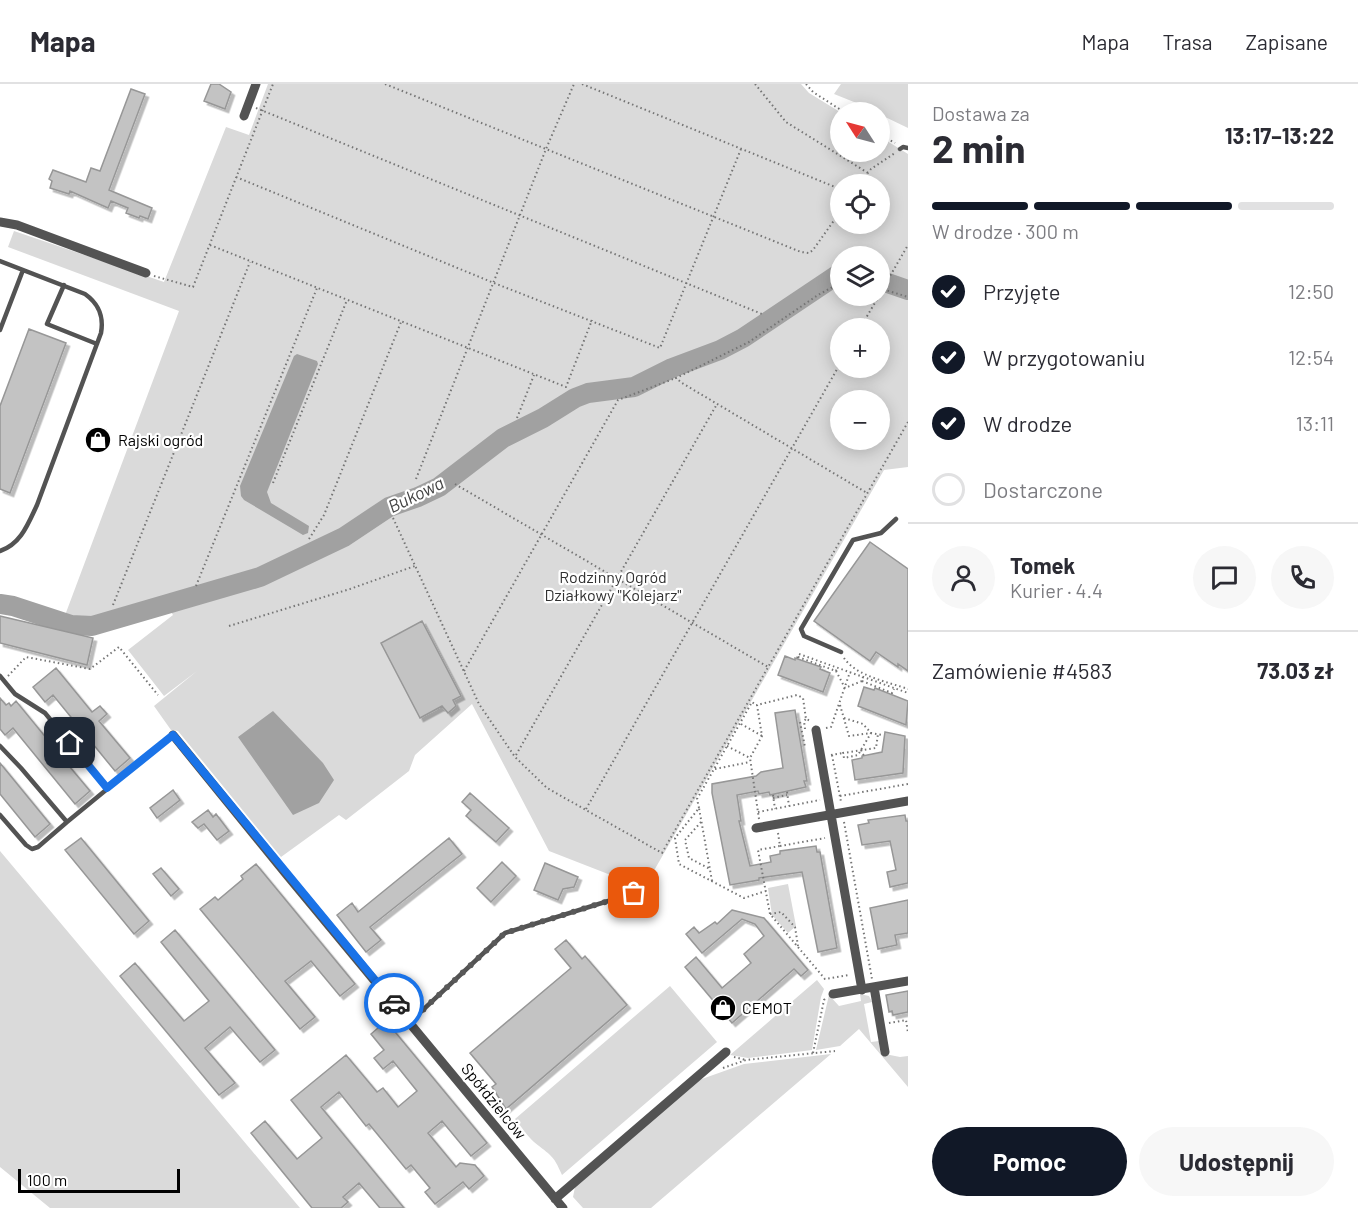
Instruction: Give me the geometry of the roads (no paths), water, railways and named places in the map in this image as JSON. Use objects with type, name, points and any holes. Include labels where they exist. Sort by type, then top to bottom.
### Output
[{"type":"street","points":[[244,117],[256,84]]},
{"type":"street","points":[[0,222],[16,225],[146,273]]},
{"type":"street","points":[[817,727],[862,990]]},
{"type":"street","name":"Spółdzielców","points":[[173,735],[285,874],[563,1208]]},
{"type":"street","points":[[758,828],[908,801]]},
{"type":"street","points":[[833,994],[908,981]]},
{"type":"street","points":[[874,987],[885,1052]]},
{"type":"street","points":[[555,1198],[726,1052]]},
{"type":"lane","points":[[0,261],[85,294],[94,300],[103,322],[97,344],[26,528],[17,541],[0,551]]},
{"type":"lane","points":[[0,330],[22,270]]},
{"type":"lane","points":[[64,285],[47,324],[97,344]]},
{"type":"lane","points":[[841,652],[804,636],[801,629],[853,540],[881,533],[896,519]]},
{"type":"lane","points":[[2,678],[15,694],[45,712],[107,788]]},
{"type":"lane","name":"Spółdzielców","points":[[0,815],[26,845],[32,849],[38,847],[173,735]]},
{"type":"lane","points":[[0,746],[67,822]]},
{"type":"lane","points":[[410,1022],[505,933],[634,893],[648,894]]},
{"type":"waterway","name":"Bukowa","points":[[0,604],[71,625],[92,626],[260,577],[344,537],[389,507],[439,487],[503,438],[543,418],[575,398],[588,393],[634,387],[672,368],[720,350],[743,338],[830,280]]},
{"type":"waterway","name":"Bukowa","points":[[890,284],[908,290]]},
{"type":"place","name":"Rajski ogród","points":[[98,440]]},
{"type":"place","name":"CEMOT","points":[[723,1008]]},
{"type":"park label","name":"Rodzinny Ogród Działkowy \"Kolejarz\"","points":[[613,586]]}]
